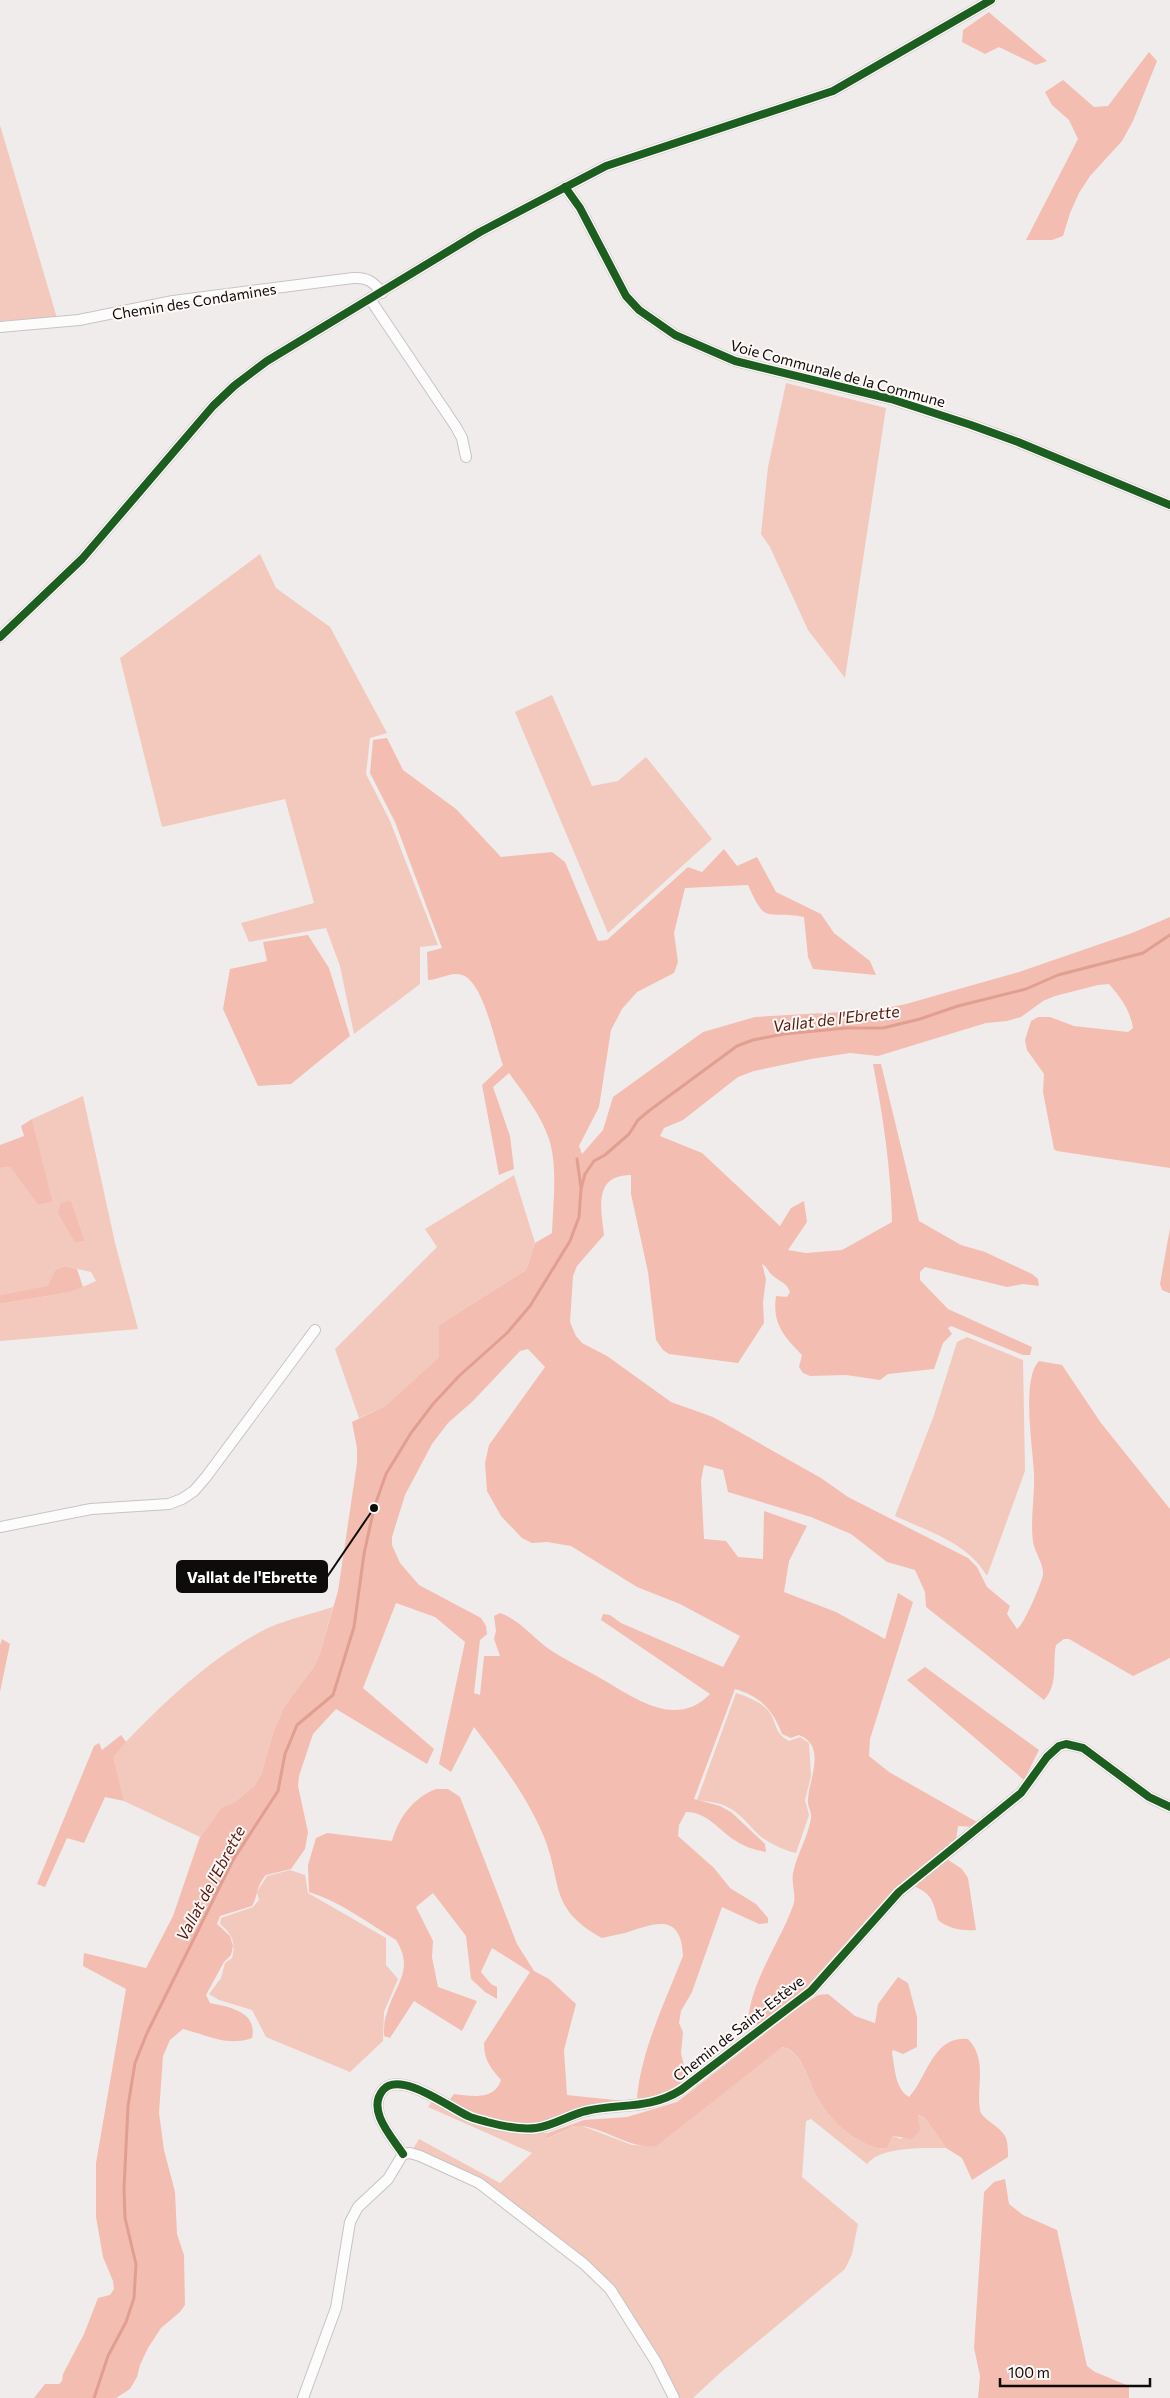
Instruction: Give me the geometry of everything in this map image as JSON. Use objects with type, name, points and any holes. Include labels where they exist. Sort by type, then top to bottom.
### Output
[{"type":"street","points":[[0,637],[82,559],[213,406],[234,386],[267,361],[480,232],[606,166],[833,91],[991,0]]},
{"type":"street","name":"Voie Communale de la Commune","points":[[565,187],[580,208],[626,296],[639,310],[675,335],[735,362],[875,395],[971,425],[1018,442],[1170,505]]},
{"type":"street","name":"Chemin des Condamines","points":[[0,327],[79,320],[173,301],[360,277],[371,281],[382,292]]},
{"type":"street","points":[[370,299],[456,427],[462,438],[466,457]]},
{"type":"street","points":[[0,1527],[91,1509],[168,1504],[182,1499],[194,1491],[206,1477],[316,1330]]},
{"type":"street","name":"Chemin de Saint-Estève","points":[[403,2154],[381,2120],[377,2108],[382,2091],[391,2085],[405,2085],[422,2091],[470,2117],[522,2128],[546,2126],[586,2111],[646,2105],[670,2097],[811,1991],[899,1892],[1021,1793],[1047,1757],[1060,1746],[1066,1744],[1083,1748],[1149,1797],[1170,1807]]},
{"type":"street","points":[[303,2398],[336,2308],[350,2222],[358,2206],[388,2179],[403,2154],[415,2155],[479,2183],[584,2264],[610,2289],[656,2362],[674,2398]]},
{"type":"shaded area","points":[[989,12],[1047,61],[1036,65],[999,47],[985,54],[962,42],[963,30]]},
{"type":"shaded area","points":[[1149,52],[1157,61],[1133,121],[1122,141],[1090,176],[1079,193],[1063,236],[1052,240],[1026,240],[1078,139],[1069,120],[1052,105],[1045,92],[1063,80],[1094,107],[1108,106]]},
{"type":"shaded area","points":[[0,125],[57,318],[0,321]]},
{"type":"shaded area","points":[[786,383],[886,408],[845,678],[808,630],[770,547],[761,534],[768,467]]},
{"type":"shaded area","points":[[260,554],[276,588],[330,627],[387,733],[370,738],[366,774],[390,821],[438,945],[420,947],[420,984],[354,1034],[340,966],[326,928],[249,942],[241,923],[314,903],[285,799],[162,827],[120,658]]},
{"type":"shaded area","points":[[552,695],[592,786],[618,781],[646,757],[712,839],[608,933],[515,712]]},
{"type":"shaded area","points":[[387,738],[403,770],[456,809],[501,857],[552,852],[565,862],[598,941],[607,940],[688,867],[702,872],[724,849],[737,866],[757,857],[776,892],[821,914],[834,933],[870,961],[876,975],[813,969],[808,957],[804,917],[764,912],[759,907],[748,885],[685,888],[674,933],[678,962],[674,973],[637,992],[622,1009],[611,1030],[599,1107],[579,1146],[582,1154],[603,1130],[613,1097],[703,1032],[755,1017],[877,1010],[906,1004],[1019,972],[1132,933],[1170,917],[1170,1168],[1054,1149],[1043,1092],[1044,1074],[1027,1050],[1025,1040],[1031,1021],[1038,1017],[1050,1017],[1074,1026],[1128,1032],[1133,1028],[1130,1016],[1121,999],[1109,984],[1055,996],[1043,1001],[1021,1017],[1007,1021],[986,1023],[878,1056],[850,1053],[754,1071],[738,1077],[683,1120],[664,1128],[660,1136],[702,1153],[780,1226],[791,1208],[804,1201],[807,1222],[788,1250],[806,1253],[842,1250],[892,1222],[886,1143],[873,1064],[881,1064],[919,1221],[961,1245],[985,1252],[1032,1274],[1038,1279],[1039,1286],[1023,1284],[1007,1287],[925,1267],[920,1272],[920,1280],[948,1309],[1032,1347],[1030,1355],[1023,1355],[951,1326],[948,1328],[952,1334],[943,1343],[934,1369],[888,1374],[880,1380],[846,1375],[810,1376],[803,1373],[799,1367],[802,1355],[781,1329],[776,1314],[776,1296],[787,1297],[790,1292],[784,1283],[773,1276],[762,1264],[766,1279],[763,1302],[764,1323],[738,1363],[669,1354],[663,1350],[656,1340],[648,1272],[631,1194],[631,1175],[610,1181],[605,1187],[601,1205],[604,1235],[577,1266],[573,1276],[570,1322],[576,1336],[582,1343],[607,1356],[671,1402],[713,1417],[821,1478],[848,1497],[968,1558],[977,1567],[987,1587],[1010,1606],[1007,1614],[1017,1629],[1028,1613],[1043,1575],[1032,1533],[1034,1473],[1029,1414],[1030,1383],[1039,1361],[1062,1365],[1101,1423],[1170,1509],[1170,1658],[1133,1676],[1069,1639],[1064,1639],[1056,1645],[1052,1687],[1044,1700],[926,1607],[925,1592],[915,1570],[887,1562],[851,1534],[811,1517],[728,1492],[723,1470],[704,1465],[701,1481],[704,1539],[726,1541],[738,1557],[763,1559],[764,1511],[807,1526],[789,1561],[784,1592],[836,1612],[885,1639],[898,1593],[913,1602],[870,1739],[869,1756],[889,1772],[977,1822],[974,1827],[958,1826],[956,1840],[941,1855],[962,1869],[968,1878],[976,1930],[956,1929],[942,1923],[938,1920],[932,1901],[926,1893],[908,1883],[867,1919],[803,1991],[759,2025],[748,2020],[760,1976],[794,1902],[793,1873],[811,1818],[808,1799],[814,1755],[812,1747],[807,1740],[799,1735],[791,1738],[782,1734],[770,1711],[764,1705],[752,1696],[735,1689],[694,1799],[720,1806],[731,1812],[765,1844],[766,1852],[739,1843],[701,1815],[694,1813],[686,1812],[679,1825],[678,1836],[714,1868],[730,1888],[756,1904],[768,1918],[768,1923],[759,1924],[722,1907],[692,1992],[681,2011],[679,2023],[683,2032],[681,2053],[687,2079],[663,2094],[640,2099],[637,2097],[649,2043],[683,1956],[677,1932],[664,1924],[656,1924],[602,1938],[585,1927],[573,1916],[560,1894],[550,1854],[530,1807],[474,1727],[451,1772],[439,1764],[465,1642],[435,1617],[396,1603],[363,1688],[434,1749],[427,1764],[336,1709],[313,1734],[299,1776],[298,1786],[308,1832],[305,1849],[291,1869],[266,1875],[260,1884],[252,1906],[220,1916],[217,1924],[230,1936],[233,1946],[231,1955],[224,1962],[206,1995],[210,2003],[234,2009],[247,2017],[253,2029],[252,2038],[226,2041],[183,2029],[170,2040],[163,2056],[159,2113],[164,2150],[175,2192],[177,2234],[184,2255],[185,2305],[180,2312],[161,2328],[148,2348],[137,2377],[130,2389],[116,2398],[34,2398],[45,2384],[59,2384],[62,2381],[63,2374],[84,2334],[98,2298],[110,2295],[114,2289],[113,2281],[103,2257],[96,2217],[96,2163],[126,1989],[83,1966],[84,1953],[146,1968],[173,1916],[200,1837],[222,1807],[235,1802],[254,1786],[261,1775],[273,1733],[284,1707],[315,1665],[338,1591],[357,1463],[357,1448],[352,1422],[385,1406],[439,1357],[439,1325],[526,1270],[535,1243],[552,1233],[554,1174],[552,1150],[546,1130],[537,1113],[509,1073],[493,1087],[510,1136],[514,1169],[499,1175],[482,1085],[503,1065],[483,1001],[470,980],[462,975],[453,974],[428,980],[427,952],[442,948],[395,822],[370,773],[373,740]],"holes":[[[528,1349],[545,1367],[489,1445],[485,1463],[487,1491],[501,1516],[522,1538],[532,1543],[547,1542],[571,1546],[637,1587],[680,1604],[740,1636],[723,1667],[621,1623],[610,1615],[603,1614],[601,1620],[710,1694],[697,1704],[683,1709],[669,1710],[641,1701],[555,1653],[514,1620],[500,1613],[494,1616],[496,1631],[494,1639],[500,1656],[484,1656],[480,1695],[474,1693],[480,1640],[487,1634],[486,1626],[481,1618],[419,1585],[400,1563],[392,1545],[392,1537],[405,1495],[432,1444],[448,1423],[473,1401],[520,1351]]]},
{"type":"shaded area","points":[[308,935],[329,968],[350,1036],[291,1084],[258,1086],[223,1009],[230,969],[267,961],[263,942]]},
{"type":"shaded area","points":[[83,1096],[115,1243],[138,1329],[0,1341],[0,1304],[71,1292],[96,1281],[91,1272],[65,1266],[55,1270],[48,1287],[0,1295],[0,1168],[10,1167],[38,1205],[53,1202],[32,1119]],"holes":[[[71,1200],[85,1241],[75,1243],[67,1228],[61,1203]]]},
{"type":"shaded area","points":[[32,1119],[53,1202],[38,1205],[10,1167],[0,1168],[0,1145],[24,1136],[21,1126]]},
{"type":"shaded area","points":[[514,1175],[535,1243],[526,1270],[439,1325],[439,1357],[385,1406],[359,1418],[335,1349],[437,1247],[425,1229]]},
{"type":"shaded area","points":[[71,1200],[85,1241],[75,1243],[58,1213],[61,1203]]},
{"type":"shaded area","points":[[1170,1228],[1169,1293],[1162,1290],[1160,1284]]},
{"type":"shaded area","points":[[65,1266],[77,1269],[83,1287],[71,1292],[0,1304],[0,1295],[48,1286],[55,1270]]},
{"type":"shaded area","points":[[967,1337],[1023,1360],[1025,1471],[987,1576],[979,1564],[958,1546],[895,1516],[933,1418],[957,1342]]},
{"type":"shaded area","points":[[333,1607],[315,1665],[284,1707],[273,1733],[261,1775],[254,1786],[235,1802],[222,1807],[200,1837],[124,1801],[112,1757],[165,1703],[225,1654],[268,1628]]},
{"type":"shaded area","points":[[2,1639],[10,1644],[0,1692],[0,1645]]},
{"type":"shaded area","points":[[925,1667],[1039,1750],[1024,1780],[907,1680]]},
{"type":"shaded area","points":[[736,1693],[764,1706],[784,1738],[789,1741],[800,1737],[809,1743],[811,1776],[805,1800],[809,1815],[796,1853],[782,1849],[764,1839],[739,1815],[727,1807],[697,1800]]},
{"type":"shaded area","points":[[121,1735],[126,1742],[113,1757],[124,1801],[105,1797],[84,1843],[67,1838],[45,1887],[37,1884],[94,1746],[99,1743],[102,1750]]},
{"type":"shaded area","points":[[436,1789],[448,1789],[460,1797],[517,1944],[534,1971],[549,1979],[576,2004],[564,2050],[567,2095],[624,2101],[622,2105],[535,2127],[470,2116],[449,2101],[454,2094],[481,2096],[488,2094],[498,2087],[501,2080],[488,2063],[484,2043],[530,1972],[492,1948],[481,1972],[491,1984],[497,1987],[497,1999],[485,1992],[471,1979],[466,1936],[433,1893],[416,1907],[433,1941],[432,1957],[438,1987],[477,2001],[462,2031],[414,2001],[390,2038],[384,2036],[386,2016],[404,1969],[401,1951],[396,1940],[365,1920],[332,1901],[309,1892],[308,1865],[316,1838],[327,1833],[392,1841],[408,1809],[420,1798]]},
{"type":"shaded area","points":[[290,1870],[305,1875],[308,1893],[386,1938],[386,1965],[398,1979],[384,2012],[383,2041],[350,2072],[266,2037],[252,2010],[219,2000],[209,1994],[221,1978],[225,1963],[232,1958],[233,1952],[232,1939],[228,1931],[220,1924],[221,1918],[253,1907],[259,1900],[257,1892],[267,1876]]},
{"type":"shaded area","points":[[898,1977],[908,1983],[917,2017],[917,2047],[903,2054],[893,2050],[892,2053],[896,2078],[904,2093],[909,2097],[932,2059],[947,2044],[956,2040],[968,2039],[978,2055],[980,2064],[980,2110],[1006,2138],[1008,2157],[972,2180],[962,2158],[946,2148],[925,2118],[918,2115],[920,2131],[912,2139],[893,2136],[887,2148],[871,2146],[849,2134],[837,2124],[822,2105],[795,2054],[789,2049],[782,2047],[657,2146],[637,2145],[582,2126],[574,2126],[546,2139],[548,2133],[584,2120],[627,2117],[677,2102],[795,2010],[818,1995],[828,1994],[855,2016],[875,2023],[878,2004]]},
{"type":"shaded area","points":[[781,2047],[795,2054],[822,2105],[837,2124],[855,2138],[874,2147],[887,2148],[893,2136],[901,2139],[919,2123],[917,2115],[925,2118],[946,2148],[915,2148],[893,2151],[874,2158],[867,2164],[811,2119],[806,2121],[802,2177],[858,2224],[852,2254],[845,2269],[721,2372],[693,2398],[678,2398],[605,2281],[482,2181],[413,2149],[419,2139],[500,2183],[532,2153],[428,2107],[432,2101],[512,2131],[548,2133],[547,2139],[574,2126],[582,2126],[632,2145],[657,2146]]},
{"type":"shaded area","points":[[1005,2179],[1009,2204],[1023,2215],[1057,2230],[1087,2366],[1095,2372],[1129,2386],[1129,2398],[978,2398],[980,2376],[974,2348],[984,2192],[994,2182]]},
{"type":"waterway","name":"Vallat de l'Ebrette","points":[[94,2398],[108,2356],[126,2322],[134,2298],[136,2264],[125,2218],[124,2189],[128,2106],[135,2063],[147,2033],[233,1860],[278,1791],[285,1754],[297,1725],[333,1695],[354,1627],[364,1554],[374,1508],[386,1474],[411,1433],[433,1404],[459,1376],[507,1333],[530,1306],[570,1241],[579,1217],[581,1189],[585,1174],[594,1161],[605,1155],[629,1134],[638,1120],[650,1110],[737,1046],[753,1040],[784,1034],[846,1028],[883,1028],[920,1019],[958,1006],[1026,989],[1058,975],[1143,953],[1170,935]]},
{"type":"waterway","name":"Vallat de l'Ebrette","points":[[577,1159],[581,1188]]},
{"type":"cycle path","points":[[0,637],[82,559],[213,406],[234,386],[267,361],[480,232],[606,166],[833,91],[991,0]]},
{"type":"cycle path","points":[[565,187],[580,208],[626,296],[639,310],[675,335],[735,361],[891,399],[971,425],[1018,442],[1170,505]]},
{"type":"cycle path","points":[[403,2154],[387,2132],[377,2106],[383,2090],[391,2085],[401,2084],[413,2087],[473,2118],[505,2126],[524,2128],[542,2127],[586,2111],[657,2101],[681,2090],[811,1991],[899,1892],[1021,1793],[1047,1757],[1059,1746],[1066,1744],[1083,1748],[1149,1797],[1170,1807]]},
{"type":"place","name":"Vallat de l'Ebrette","points":[[374,1508]]}]
